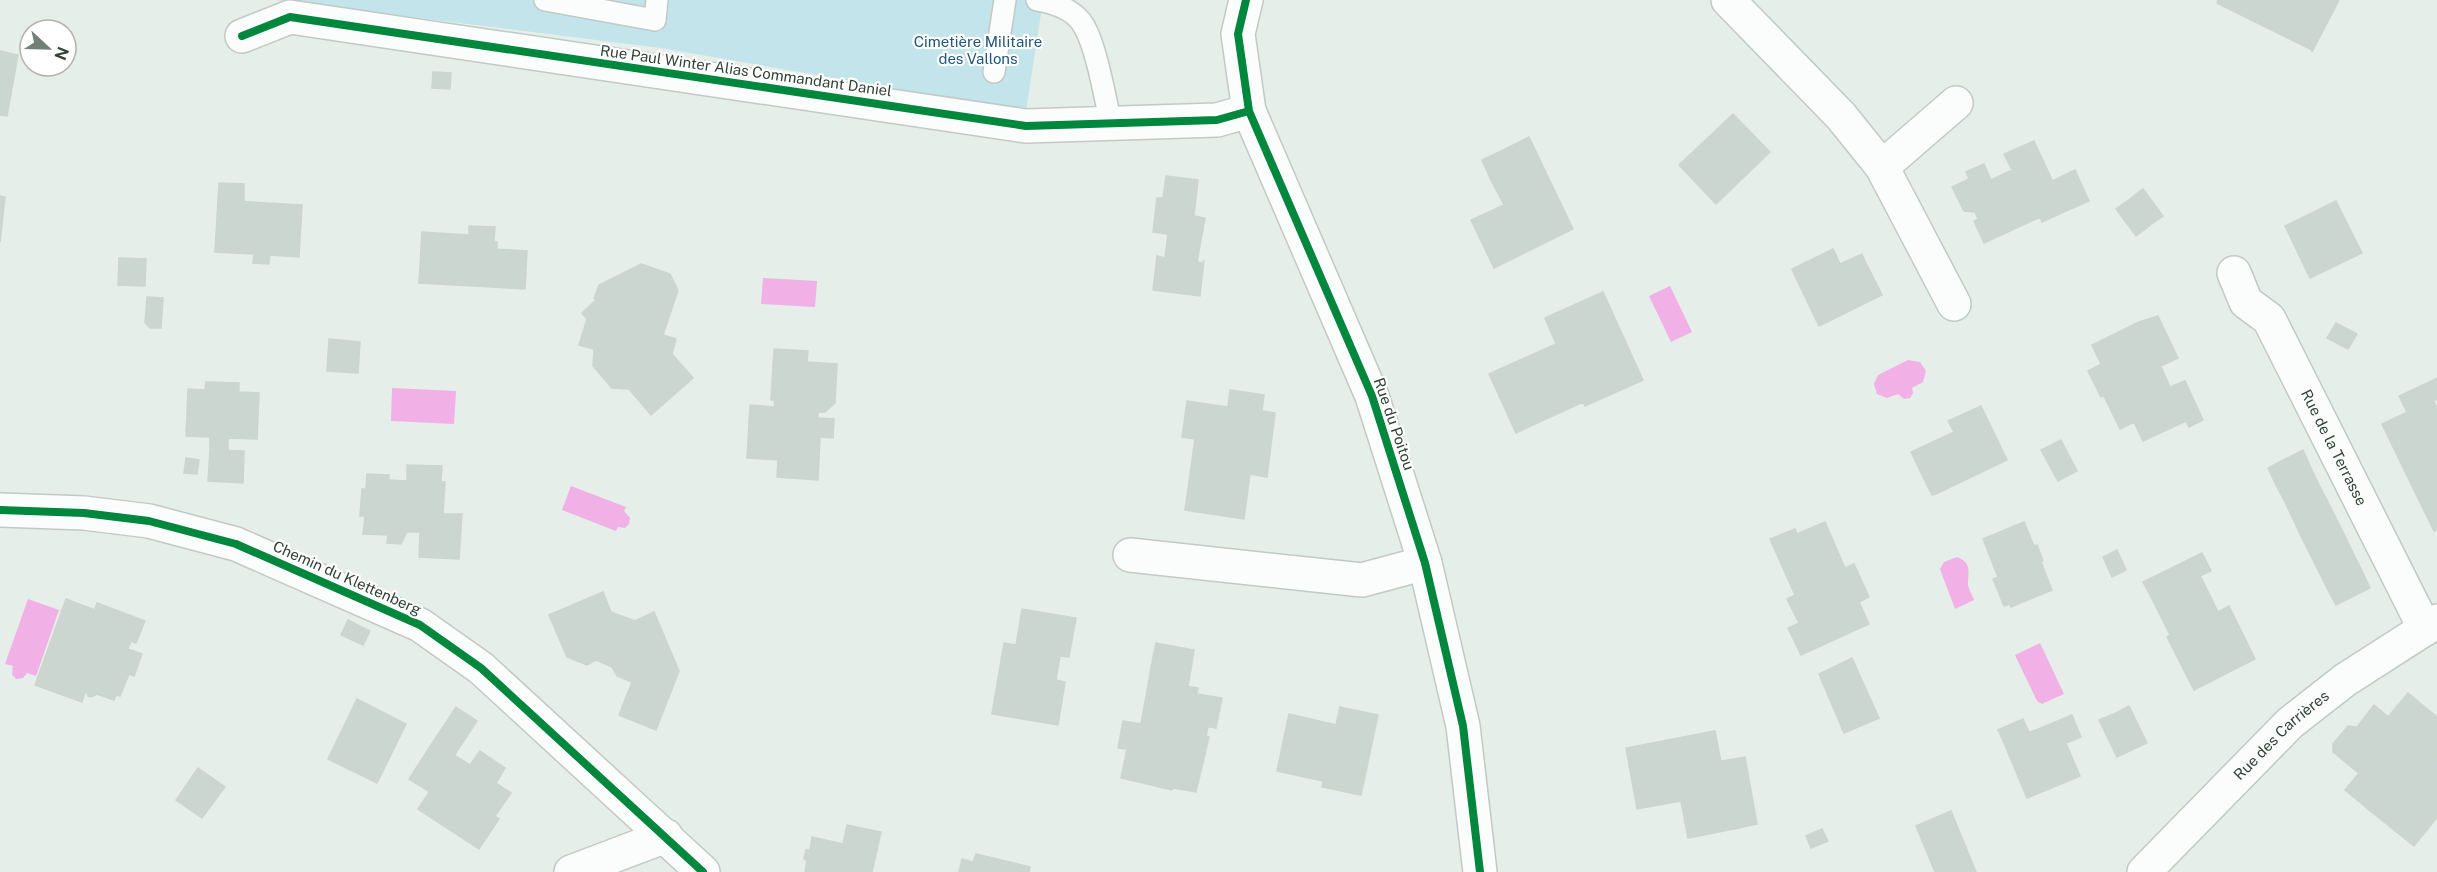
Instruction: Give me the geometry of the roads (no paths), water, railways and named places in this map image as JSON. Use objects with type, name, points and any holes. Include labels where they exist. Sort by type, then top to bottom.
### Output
[{"type":"street","name":"Rue du Poitou","points":[[1246,0],[1238,34],[1249,111],[1372,396],[1425,563],[1463,726],[1480,872]]},
{"type":"street","points":[[1728,0],[1842,116],[1882,167],[1954,304]]},
{"type":"street","name":"Rue Paul Winter Alias Commandant Daniel","points":[[242,36],[290,17],[1026,126],[1218,120],[1249,111]]},
{"type":"street","points":[[1882,167],[1956,103]]},
{"type":"street","name":"Rue de la Terrasse","points":[[2234,273],[2246,302],[2269,319],[2431,625]]},
{"type":"street","name":"Chemin du Klettenberg","points":[[0,510],[84,513],[149,521],[236,544],[420,625],[481,668],[703,872]]},
{"type":"street","points":[[1130,555],[1362,580],[1425,563]]},
{"type":"street","name":"Rue des Carrières","points":[[2144,872],[2290,723],[2345,680],[2431,625]]},
{"type":"street","points":[[571,872],[666,836]]},
{"type":"lane","points":[[545,0],[655,20],[657,0]]},
{"type":"lane","points":[[994,72],[1005,0]]},
{"type":"lane","points":[[1037,0],[1069,10],[1084,26],[1096,62],[1111,124]]},
{"type":"park label","name":"Cimetière Militaire des Vallons","points":[[978,50]]}]
